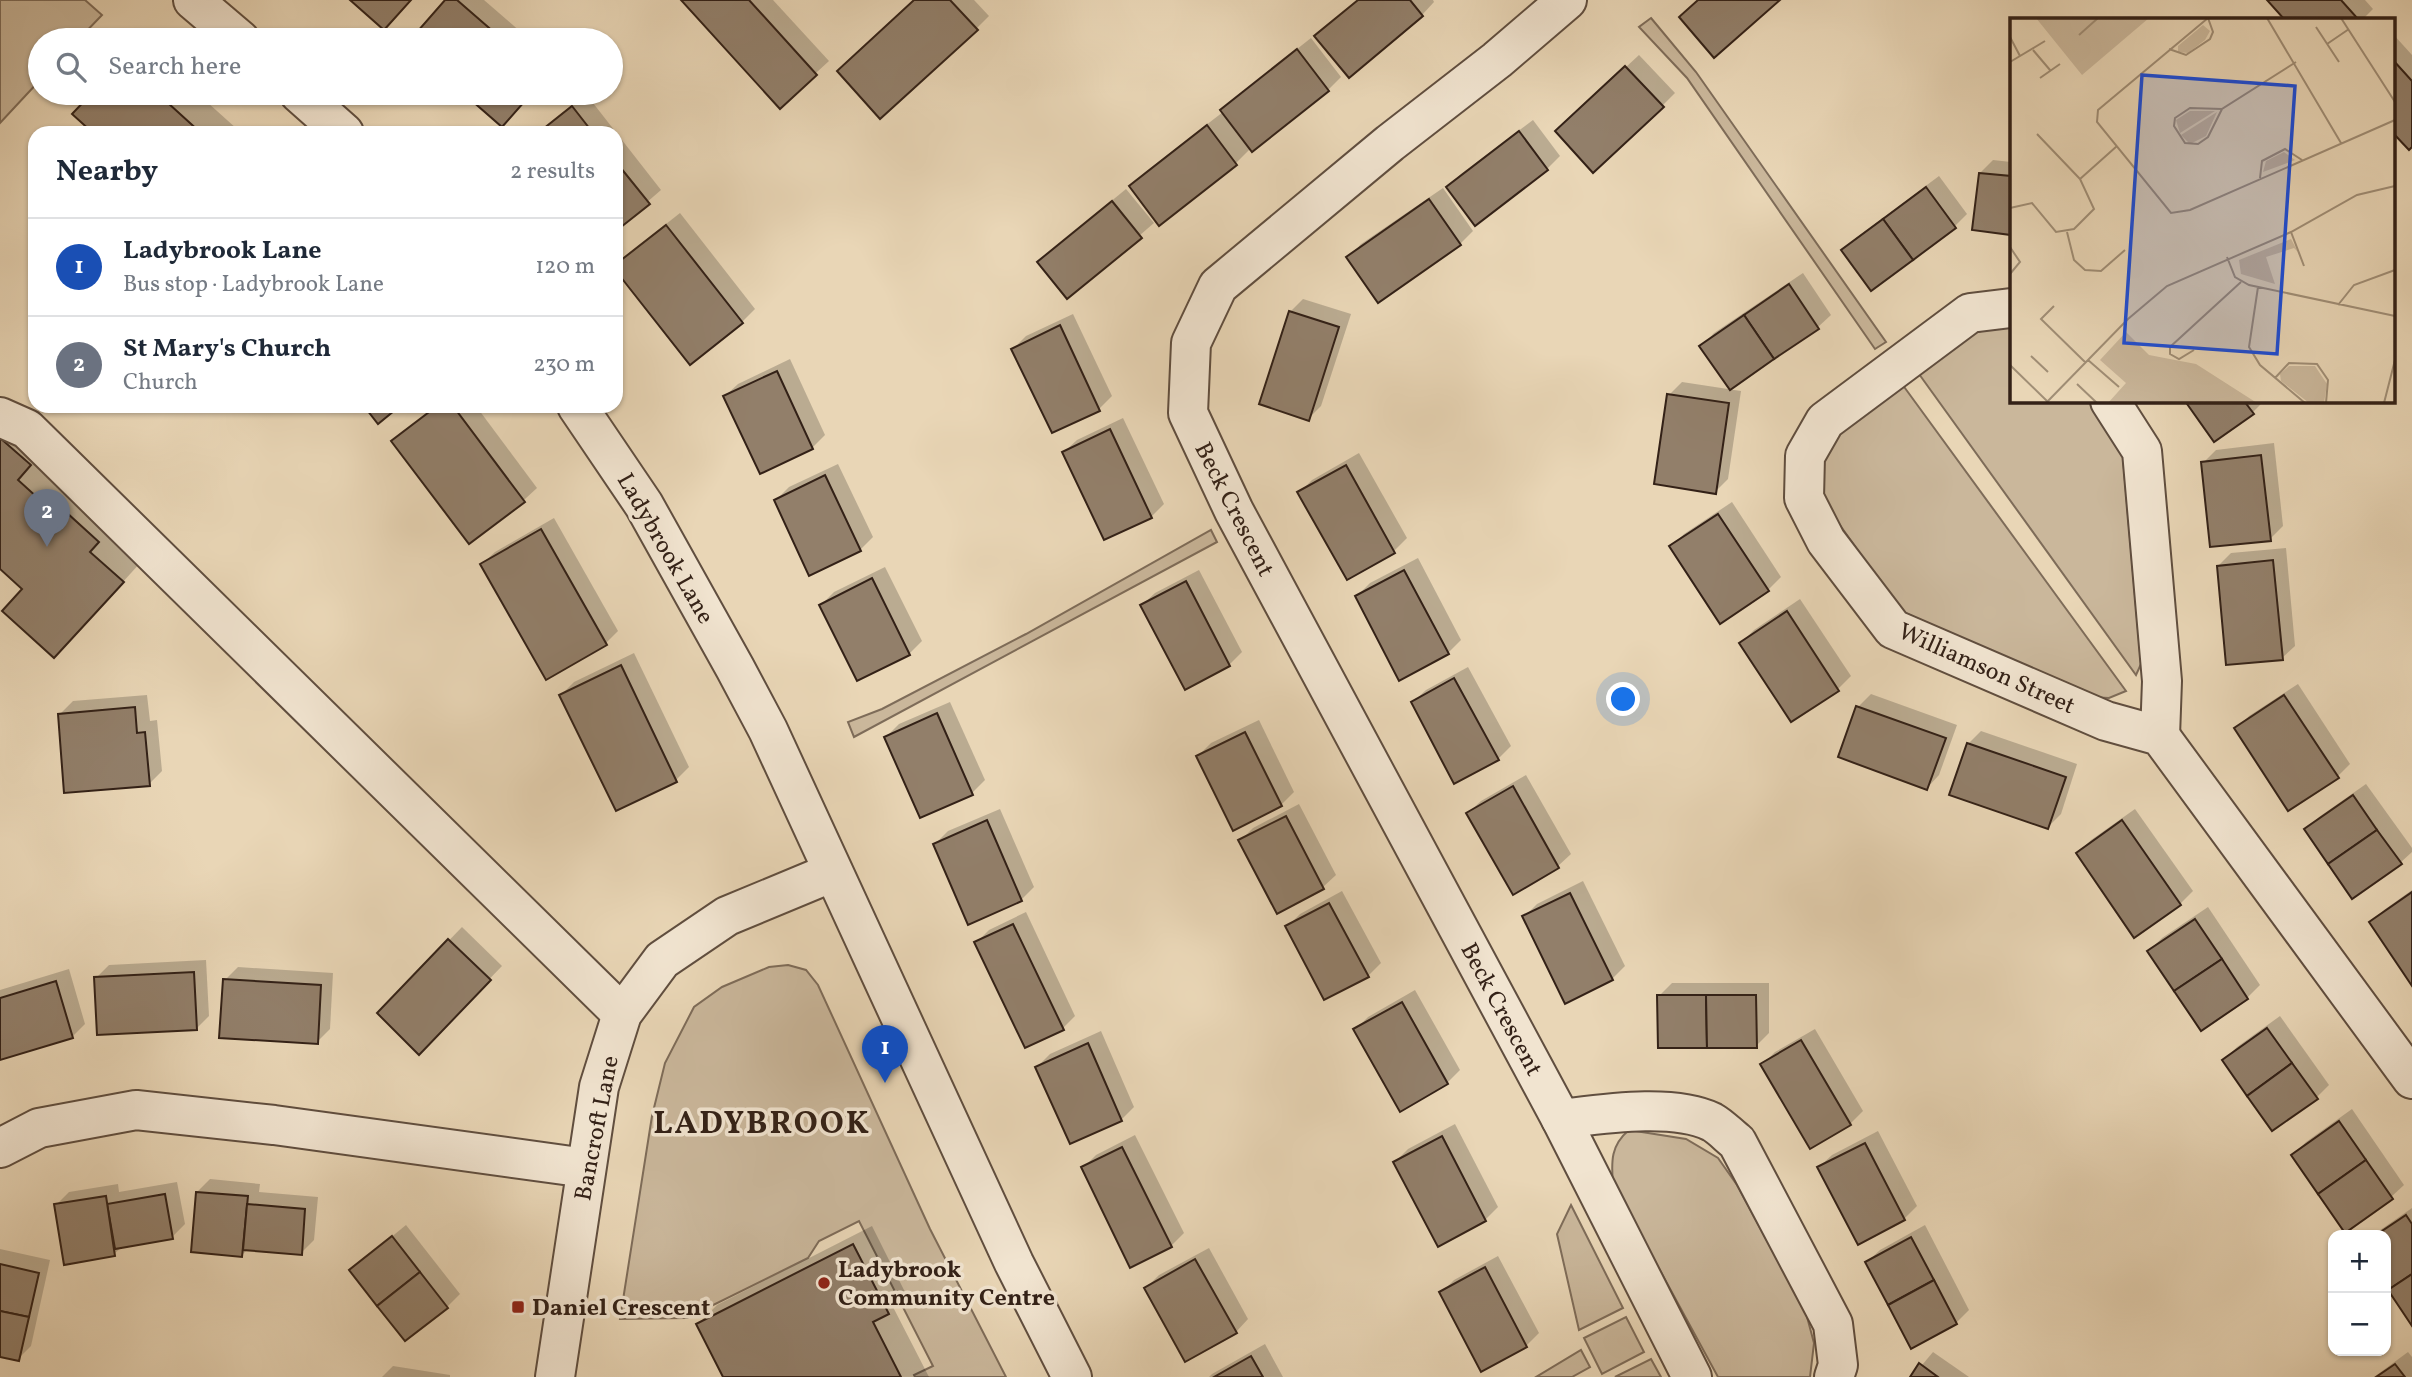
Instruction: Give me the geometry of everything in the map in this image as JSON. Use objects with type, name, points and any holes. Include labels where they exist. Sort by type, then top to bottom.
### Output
[{"type":"street","points":[[193,0],[226,28]]},
{"type":"street","name":"Beck Crescent","points":[[1567,0],[1218,286],[1191,344],[1188,413],[1234,511],[1561,1119],[1692,1377]]},
{"type":"street","points":[[312,105],[336,126]]},
{"type":"street","name":"Williamson Street","points":[[2010,307],[1970,313],[1825,421],[1805,456],[1804,498],[1826,541],[1894,629],[2106,721],[2160,736]]},
{"type":"street","points":[[2111,402],[2142,451],[2162,681],[2160,736],[2412,1079]]},
{"type":"street","name":"Ladybrook Lane","points":[[582,413],[644,505],[768,730],[1014,1263],[1072,1377]]},
{"type":"street","points":[[0,417],[27,429],[622,1014]]},
{"type":"street","name":"Bancroft Lane","points":[[555,1377],[599,1087],[622,1014],[662,960],[727,916],[833,872]]},
{"type":"street","points":[[0,1148],[39,1128],[136,1110],[274,1125],[586,1168]]},
{"type":"street","points":[[1561,1119],[1614,1112],[1689,1114],[1714,1123],[1737,1142],[1833,1324],[1838,1365],[1834,1377]]},
{"type":"shaded area","points":[[0,0],[85,0],[102,15],[90,28],[28,28],[28,93],[0,123]]},
{"type":"shaded area","points":[[1651,18],[1696,72],[1886,342],[1875,349],[1687,78],[1639,27]]},
{"type":"shaded area","points":[[1998,326],[2010,328],[2010,402],[2092,402],[2122,447],[2141,664],[2136,675],[1919,374],[1968,335]]},
{"type":"shaded area","points":[[1902,384],[2126,691],[2109,698],[2088,697],[1901,611],[1837,521],[1824,497],[1821,469],[1832,441],[1851,420]]},
{"type":"shaded area","points":[[1211,530],[1217,542],[854,737],[848,722],[882,709],[1026,634]]},
{"type":"shaded area","points":[[788,965],[806,970],[818,985],[930,1229],[1006,1377],[915,1377],[914,1375],[933,1366],[859,1221],[819,1241],[808,1258],[687,1318],[620,1319],[652,1116],[665,1063],[694,1007],[722,987],[769,967]]},
{"type":"shaded area","points":[[1629,1130],[1686,1139],[1718,1158],[1737,1185],[1806,1313],[1814,1343],[1810,1377],[1718,1377],[1613,1184],[1614,1154],[1619,1142]]},
{"type":"shaded area","points":[[1571,1205],[1623,1308],[1579,1330],[1557,1234]]},
{"type":"shaded area","points":[[1626,1317],[1644,1352],[1602,1374],[1584,1338]]},
{"type":"shaded area","points":[[1581,1350],[1590,1367],[1572,1377],[1536,1377]]},
{"type":"shaded area","points":[[1651,1359],[1661,1377],[1615,1377]]},
{"type":"building","points":[[350,0],[411,0],[386,28],[382,28]]},
{"type":"building","points":[[445,0],[457,0],[489,28],[420,28]]},
{"type":"building","points":[[681,0],[749,0],[817,75],[780,109]]},
{"type":"building","points":[[914,0],[950,0],[978,30],[880,119],[837,71]]},
{"type":"building","points":[[1358,0],[1410,0],[1423,16],[1349,78],[1314,36]]},
{"type":"building","points":[[1698,0],[1780,0],[1714,58],[1679,17]]},
{"type":"building","points":[[2267,0],[2341,0],[2357,18],[2283,18]]},
{"type":"building","points":[[1297,49],[1329,91],[1252,152],[1220,110]]},
{"type":"building","points":[[2394,61],[2412,81],[2412,147],[2409,150],[2394,134]]},
{"type":"building","points":[[1625,66],[1664,107],[1593,173],[1555,131]]},
{"type":"building","points":[[81,105],[170,105],[193,126],[85,126],[72,114]]},
{"type":"building","points":[[477,105],[521,105],[501,126]]},
{"type":"building","points":[[572,106],[588,126],[547,126]]},
{"type":"building","points":[[1207,125],[1237,165],[1159,226],[1129,186]]},
{"type":"building","points":[[1519,131],[1548,170],[1475,226],[1446,187]]},
{"type":"building","points":[[623,171],[650,204],[623,225]]},
{"type":"building","points":[[1979,173],[2010,176],[2010,235],[1972,230]]},
{"type":"building","points":[[1926,187],[1956,228],[1913,260],[1883,219]]},
{"type":"building","points":[[1429,199],[1461,245],[1378,303],[1346,257]]},
{"type":"building","points":[[1112,201],[1142,238],[1067,299],[1037,262]]},
{"type":"building","points":[[1883,219],[1913,260],[1871,291],[1841,250]]},
{"type":"building","points":[[666,225],[743,323],[690,365],[623,280],[623,259]]},
{"type":"building","points":[[1789,284],[1819,329],[1774,359],[1744,315]]},
{"type":"building","points":[[1289,311],[1339,327],[1309,421],[1259,404]]},
{"type":"building","points":[[1744,315],[1774,359],[1730,390],[1699,346]]},
{"type":"building","points":[[1060,325],[1100,411],[1052,433],[1011,349]]},
{"type":"building","points":[[777,371],[813,449],[760,474],[723,396]]},
{"type":"building","points":[[1667,394],[1729,403],[1716,494],[1654,484]]},
{"type":"building","points":[[2186,402],[2245,402],[2254,414],[2214,442]]},
{"type":"building","points":[[369,413],[391,413],[378,424]]},
{"type":"building","points":[[428,413],[458,413],[525,502],[469,544],[391,441]]},
{"type":"building","points":[[1110,429],[1152,518],[1104,540],[1062,452]]},
{"type":"building","points":[[0,438],[31,465],[18,480],[61,519],[67,513],[99,542],[90,552],[124,582],[54,658],[2,611],[22,589],[0,569]]},
{"type":"building","points":[[2261,455],[2271,541],[2210,547],[2201,462]]},
{"type":"building","points":[[1346,465],[1395,553],[1347,580],[1297,492]]},
{"type":"building","points":[[825,475],[861,551],[809,576],[774,500]]},
{"type":"building","points":[[1718,514],[1769,591],[1720,624],[1669,546]]},
{"type":"building","points":[[541,529],[607,645],[546,680],[480,564]]},
{"type":"building","points":[[2273,560],[2283,660],[2226,665],[2217,566]]},
{"type":"building","points":[[1404,570],[1449,654],[1399,681],[1355,596]]},
{"type":"building","points":[[872,578],[910,655],[857,681],[819,605]]},
{"type":"building","points":[[1186,581],[1230,666],[1185,690],[1140,605]]},
{"type":"building","points":[[1787,611],[1839,691],[1791,722],[1739,643]]},
{"type":"building","points":[[621,665],[677,782],[616,811],[559,695]]},
{"type":"building","points":[[1454,678],[1499,760],[1454,784],[1411,702]]},
{"type":"building","points":[[2284,695],[2339,778],[2288,811],[2234,728]]},
{"type":"building","points":[[1856,706],[1946,738],[1927,790],[1838,757]]},
{"type":"building","points":[[135,707],[137,733],[145,732],[150,786],[64,793],[58,714]]},
{"type":"building","points":[[937,713],[973,795],[920,818],[884,737]]},
{"type":"building","points":[[1245,732],[1282,806],[1233,831],[1196,756]]},
{"type":"building","points":[[1967,743],[2066,777],[2048,829],[1949,795]]},
{"type":"building","points":[[1513,786],[1559,868],[1513,895],[1466,813]]},
{"type":"building","points":[[2353,795],[2377,830],[2328,864],[2304,829]]},
{"type":"building","points":[[1286,816],[1324,889],[1277,914],[1238,840]]},
{"type":"building","points":[[987,820],[1022,901],[968,925],[933,844]]},
{"type":"building","points":[[2122,820],[2181,905],[2134,938],[2076,853]]},
{"type":"building","points":[[2377,830],[2402,864],[2352,899],[2328,864]]},
{"type":"building","points":[[2412,892],[2412,986],[2369,922]]},
{"type":"building","points":[[1570,893],[1613,980],[1565,1004],[1522,916]]},
{"type":"building","points":[[1329,903],[1369,977],[1324,1000],[1285,926]]},
{"type":"building","points":[[2195,919],[2222,959],[2174,991],[2147,951]]},
{"type":"building","points":[[1013,924],[1064,1030],[1025,1048],[974,942]]},
{"type":"building","points":[[448,939],[491,980],[419,1055],[377,1013]]},
{"type":"building","points":[[2222,959],[2248,999],[2201,1031],[2174,991]]},
{"type":"building","points":[[194,972],[197,1030],[97,1035],[94,977]]},
{"type":"building","points":[[223,979],[321,985],[318,1044],[219,1038]]},
{"type":"building","points":[[56,981],[73,1038],[0,1060],[0,998]]},
{"type":"building","points":[[1657,995],[1706,995],[1707,1048],[1658,1048]]},
{"type":"building","points":[[1706,995],[1756,995],[1757,1048],[1707,1048]]},
{"type":"building","points":[[1402,1002],[1448,1084],[1400,1112],[1353,1029]]},
{"type":"building","points":[[2267,1028],[2292,1063],[2247,1096],[2222,1060]]},
{"type":"building","points":[[1801,1040],[1851,1125],[1810,1149],[1760,1064]]},
{"type":"building","points":[[1088,1043],[1122,1121],[1070,1144],[1035,1067]]},
{"type":"building","points":[[2292,1063],[2318,1099],[2272,1131],[2247,1096]]},
{"type":"building","points":[[2339,1121],[2366,1160],[2318,1194],[2291,1155]]},
{"type":"building","points":[[1442,1136],[1486,1221],[1438,1247],[1393,1162]]},
{"type":"building","points":[[1865,1143],[1905,1220],[1858,1245],[1817,1167]]},
{"type":"building","points":[[1122,1147],[1172,1247],[1130,1268],[1081,1167]]},
{"type":"building","points":[[2366,1160],[2393,1199],[2349,1230],[2343,1230],[2318,1194]]},
{"type":"building","points":[[196,1192],[248,1196],[242,1257],[191,1252]]},
{"type":"building","points":[[165,1194],[173,1239],[115,1249],[107,1204]]},
{"type":"building","points":[[106,1196],[115,1256],[64,1265],[54,1204]]},
{"type":"building","points":[[247,1204],[305,1209],[302,1255],[243,1250]]},
{"type":"building","points":[[2406,1215],[2412,1224],[2412,1274],[2391,1288],[2391,1230],[2384,1230]]},
{"type":"building","points":[[392,1236],[420,1272],[377,1306],[349,1270]]},
{"type":"building","points":[[1911,1237],[1934,1280],[1888,1305],[1865,1262]]},
{"type":"building","name":"Ladybrook Community Centre","points":[[853,1244],[889,1314],[873,1322],[901,1377],[723,1377],[696,1324]]},
{"type":"building","points":[[1195,1259],[1237,1333],[1185,1362],[1144,1288]]},
{"type":"building","points":[[0,1264],[39,1273],[29,1317],[0,1311]]},
{"type":"building","points":[[1485,1267],[1527,1347],[1481,1372],[1439,1292]]},
{"type":"building","points":[[420,1272],[448,1308],[405,1341],[377,1306]]},
{"type":"building","points":[[2412,1274],[2412,1326],[2391,1294],[2391,1288]]},
{"type":"building","points":[[1934,1280],[1957,1324],[1911,1349],[1888,1305]]},
{"type":"building","points":[[0,1311],[29,1317],[19,1361],[0,1357]]},
{"type":"building","points":[[1251,1356],[1263,1377],[1214,1377]]},
{"type":"building","points":[[1919,1363],[1938,1377],[1910,1377]]},
{"type":"building","points":[[2395,1364],[2405,1377],[2376,1377]]},
{"type":"place","name":"St Mary's Church","points":[[47,547]]},
{"type":"place","name":"Ladybrook Lane","points":[[885,1083]]},
{"type":"place","name":"Ladybrook Community Centre","points":[[824,1283]]},
{"type":"place","name":"Daniel Crescent","points":[[518,1307]]},
{"type":"district","name":"LADYBROOK","points":[[762,1122]]}]
